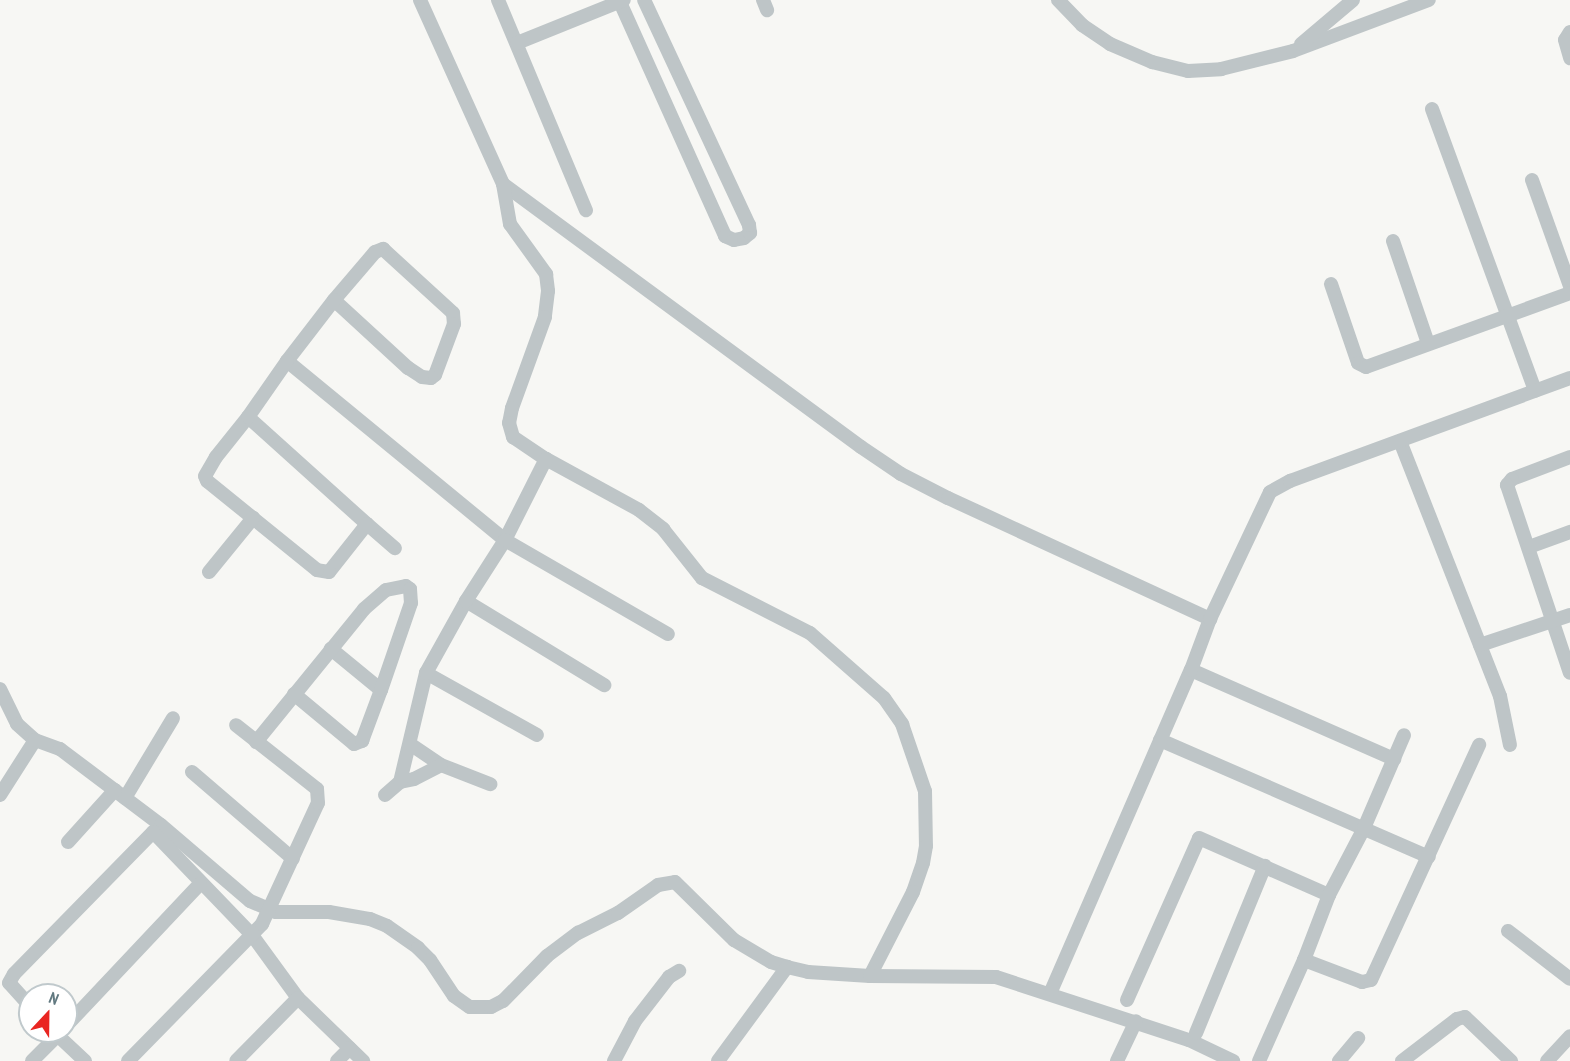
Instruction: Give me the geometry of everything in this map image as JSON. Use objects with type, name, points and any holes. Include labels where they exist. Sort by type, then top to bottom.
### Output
[{"type":"street","points":[[420,0],[503,184],[510,224],[546,274],[548,291],[545,317],[512,408],[510,432],[513,437],[546,459],[639,510],[663,529],[702,578],[810,633],[884,698],[902,724],[925,791],[926,846],[913,892],[870,976]]},
{"type":"street","points":[[498,0],[586,210]]},
{"type":"street","points":[[517,43],[621,1],[725,236],[734,240],[744,238],[750,233],[749,225],[644,0]]},
{"type":"street","points":[[1058,0],[1082,25],[1110,44],[1152,62],[1188,71],[1221,69],[1293,51],[1429,0]]},
{"type":"street","points":[[1293,51],[1353,0]]},
{"type":"street","points":[[1570,32],[1565,40],[1570,58]]},
{"type":"street","points":[[1432,109],[1505,315],[1535,391]]},
{"type":"street","points":[[1532,180],[1570,286]]},
{"type":"street","points":[[503,184],[861,447],[902,474],[948,498],[1210,619]]},
{"type":"street","points":[[1393,241],[1428,343]]},
{"type":"street","points":[[334,300],[408,368],[426,378],[435,375],[454,324],[453,313],[383,249],[375,252],[334,300],[287,361],[248,417],[216,457],[205,476],[207,481],[322,573],[334,568],[368,524]]},
{"type":"street","points":[[1331,284],[1361,366],[1366,367],[1570,293]]},
{"type":"street","points":[[287,361],[505,540],[668,634]]},
{"type":"street","points":[[1052,988],[1191,670],[1210,619],[1273,489],[1570,378]]},
{"type":"street","points":[[248,417],[395,548]]},
{"type":"street","points":[[1400,441],[1500,696],[1510,745]]},
{"type":"street","points":[[1570,457],[1512,478],[1507,483],[1570,673]]},
{"type":"street","points":[[400,782],[426,673],[466,601],[505,540],[546,459]]},
{"type":"street","points":[[209,572],[253,518]]},
{"type":"street","points":[[1529,547],[1570,532]]},
{"type":"street","points":[[256,742],[294,694],[331,649],[377,595],[397,587],[406,586],[410,589],[411,603],[362,741],[357,744],[294,694]]},
{"type":"street","points":[[466,601],[604,685]]},
{"type":"street","points":[[1480,645],[1570,615]]},
{"type":"street","points":[[331,649],[381,690]]},
{"type":"street","points":[[1191,670],[1394,759]]},
{"type":"street","points":[[426,673],[537,735]]},
{"type":"street","points":[[0,689],[16,724],[35,740],[67,752],[85,765],[161,825],[235,891],[269,911],[351,915],[387,926],[404,936],[424,954],[462,1004],[482,1009],[503,1001],[547,956],[578,933],[618,913],[658,885],[669,881],[680,885],[734,940],[771,962],[808,972],[870,976],[996,977],[1136,1021],[1189,1040],[1233,1061]]},
{"type":"street","points":[[68,842],[120,794],[173,718]]},
{"type":"street","points":[[128,1061],[252,935],[269,911],[318,803],[319,792],[236,725]]},
{"type":"street","points":[[1259,1061],[1304,960],[1329,895],[1364,828],[1404,735]]},
{"type":"street","points":[[0,795],[35,740]]},
{"type":"street","points":[[1160,740],[1429,857]]},
{"type":"street","points":[[410,744],[441,765],[490,784]]},
{"type":"street","points":[[1304,960],[1362,982],[1371,980],[1479,745]]},
{"type":"street","points":[[385,795],[400,782],[414,779],[441,765]]},
{"type":"street","points":[[192,772],[293,859]]},
{"type":"street","points":[[18,994],[4,980],[15,974],[153,832],[200,884],[252,935],[298,998],[363,1061]]},
{"type":"street","points":[[1127,1000],[1199,838],[1329,895]]},
{"type":"street","points":[[1196,1034],[1265,866]]},
{"type":"street","points":[[78,1012],[200,884]]},
{"type":"street","points":[[1508,931],[1570,979]]},
{"type":"street","points":[[718,1061],[787,967]]},
{"type":"street","points":[[614,1061],[635,1021],[669,977],[679,971]]},
{"type":"street","points":[[236,1061],[298,998]]},
{"type":"street","points":[[1402,1061],[1457,1018],[1465,1017],[1511,1061]]},
{"type":"street","points":[[1117,1061],[1136,1021]]},
{"type":"street","points":[[1547,1061],[1570,1036]]},
{"type":"street","points":[[1339,1061],[1358,1038]]},
{"type":"street","points":[[32,1061],[49,1043]]},
{"type":"street","points":[[70,1043],[86,1061]]},
{"type":"street","points":[[337,1061],[350,1048]]}]
